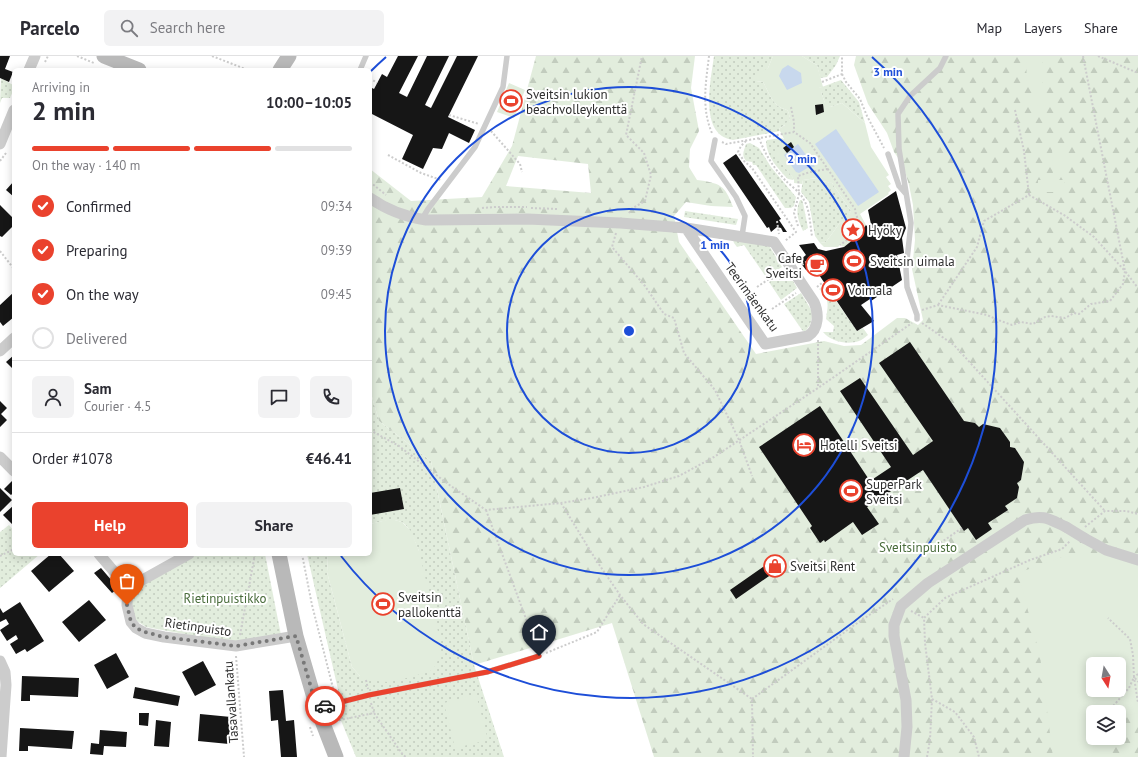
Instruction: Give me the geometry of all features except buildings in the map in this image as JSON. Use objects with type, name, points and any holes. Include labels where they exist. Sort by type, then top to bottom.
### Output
[{"type":"street","points":[[31,68],[35,56]]},
{"type":"street","points":[[104,56],[134,68]]},
{"type":"street","points":[[281,68],[289,56]]},
{"type":"street","points":[[0,144],[12,115]]},
{"type":"street","name":"Teerimäenkatu","points":[[372,199],[398,213],[410,218],[422,220],[444,221],[527,219],[620,223],[686,228],[774,242],[794,266],[809,288],[817,309],[817,323],[814,331],[808,336],[765,344],[686,228]]},
{"type":"street","points":[[0,351],[12,340]]},
{"type":"street","points":[[0,457],[12,469]]},
{"type":"street","points":[[904,757],[907,727],[906,700],[894,636],[894,625],[901,606],[928,583],[1025,520],[1038,516],[1044,517],[1066,527],[1106,550],[1138,560]]},
{"type":"street","points":[[101,556],[128,588],[185,556]]},
{"type":"street","points":[[280,556],[296,636],[324,706],[336,757]]},
{"type":"street","name":"Rietinpuisto","points":[[128,588],[127,605],[131,622],[139,630],[164,637],[236,646],[296,636]]},
{"type":"street","points":[[0,661],[5,672],[6,685],[1,757]]},
{"type":"lane","points":[[361,68],[366,56]]},
{"type":"lane","points":[[422,220],[428,209],[475,147],[486,126],[503,87],[507,56]]},
{"type":"lane","points":[[917,317],[907,287],[906,269],[910,223],[898,149],[898,114],[910,96],[940,68],[946,56]]},
{"type":"lane","points":[[715,140],[711,161],[736,197],[745,216],[742,236]]},
{"type":"lane","points":[[888,154],[899,186],[906,194]]},
{"type":"lane","points":[[324,706],[369,695],[487,672],[539,656]]},
{"type":"path","points":[[212,56],[240,68]]},
{"type":"path","points":[[629,213],[633,208],[645,201],[651,175],[644,153],[626,135],[642,56]]},
{"type":"path","points":[[709,56],[705,110],[708,124],[715,140],[726,144],[794,132],[810,143],[855,209],[856,216],[862,226],[858,232],[840,245]]},
{"type":"path","points":[[842,56],[842,74],[846,82],[860,99],[866,116],[888,154]]},
{"type":"path","points":[[486,510],[561,503],[592,498],[644,487],[679,476],[714,457],[818,388],[917,317],[925,308],[938,305],[987,315],[1012,325],[1021,322],[1033,324],[1045,317],[1051,316],[1065,318],[1074,313],[1079,314],[1091,304],[1110,301],[1123,284],[1125,271],[1083,56]]},
{"type":"path","points":[[1098,56],[1138,73]]},
{"type":"path","points":[[822,82],[842,74]]},
{"type":"path","points":[[372,79],[377,83]]},
{"type":"path","points":[[791,107],[794,132]]},
{"type":"path","points":[[1015,110],[1024,151],[1029,195]]},
{"type":"path","points":[[449,115],[486,126],[520,164],[522,172]]},
{"type":"path","points":[[759,138],[773,166],[804,198],[807,205],[812,236]]},
{"type":"path","points":[[747,140],[738,152],[744,162],[752,168],[796,232],[783,243]]},
{"type":"path","points":[[388,155],[421,173],[449,182]]},
{"type":"path","points":[[798,226],[794,213],[799,194],[798,176],[828,169]]},
{"type":"path","points":[[1029,195],[1064,215],[1094,236],[1138,288]]},
{"type":"path","points":[[938,305],[977,247],[984,221],[1029,195]]},
{"type":"path","points":[[777,221],[778,236]]},
{"type":"path","points":[[620,223],[612,247],[645,286],[664,314],[674,318],[684,353],[714,390],[739,440],[752,476]]},
{"type":"path","points":[[0,251],[12,266]]},
{"type":"path","points":[[757,287],[794,266],[809,260]]},
{"type":"path","points":[[772,309],[809,288],[823,282]]},
{"type":"path","points":[[917,317],[954,345],[1105,511]]},
{"type":"path","points":[[818,388],[818,341],[820,334]]},
{"type":"path","points":[[372,431],[399,446],[448,484],[486,510],[539,656],[597,632],[620,595]]},
{"type":"path","points":[[561,503],[596,560],[620,595],[643,624],[752,699]]},
{"type":"path","points":[[927,757],[930,740],[932,699],[925,643],[924,618],[945,598],[1030,560],[1062,549],[1081,535],[1105,511],[1126,511],[1138,514]]},
{"type":"path","points":[[914,562],[962,528]]},
{"type":"path","points":[[0,556],[12,550]]},
{"type":"path","points":[[236,646],[239,642],[255,556]]},
{"type":"path","points":[[302,556],[312,605],[334,688],[324,706],[335,721],[374,713],[403,755],[406,757]]},
{"type":"path","points":[[752,699],[896,597]]},
{"type":"path","points":[[1108,618],[1130,639],[1138,703]]},
{"type":"path","name":"Tasavallankatu","points":[[236,646],[244,757]]},
{"type":"path","points":[[1114,705],[1129,688],[1134,677],[1138,674]]},
{"type":"path","points":[[1134,677],[1138,682]]},
{"type":"path","points":[[752,699],[753,757]]},
{"type":"path","points":[[932,699],[955,712],[974,737],[979,757]]},
{"type":"green space","name":"Sveitsinpuisto","points":[[536,56],[695,56],[691,88],[699,131],[690,149],[689,167],[697,180],[711,182],[721,186],[727,194],[733,207],[711,206],[686,202],[674,216],[679,242],[756,354],[824,341],[844,346],[861,345],[897,318],[905,318],[918,325],[923,320],[912,269],[915,240],[913,205],[909,185],[903,165],[894,152],[887,133],[868,104],[854,65],[856,56],[1138,56],[1138,757],[654,757],[612,623],[474,665],[431,461],[379,421],[372,397],[372,171],[411,201],[482,197],[512,146]],"holes":[[[518,156],[588,164],[591,193],[506,186]]]},
{"type":"green space","points":[[714,56],[773,56],[768,68],[756,81],[763,82],[775,103],[788,111],[790,121],[779,129],[780,131],[733,140],[722,136],[715,128],[711,118],[709,105],[709,92]]},
{"type":"green space","points":[[773,56],[802,56],[817,65],[823,87],[819,88],[819,92],[821,92],[825,103],[828,102],[830,107],[842,103],[865,123],[871,147],[889,175],[886,177],[891,184],[888,186],[891,190],[888,193],[889,194],[860,214],[866,225],[859,235],[844,247],[840,245],[838,247],[824,247],[820,243],[826,242],[851,211],[832,183],[816,178],[803,180],[802,184],[794,183],[794,179],[775,155],[784,139],[779,129],[785,125],[785,123],[790,121],[789,113],[775,103],[763,82],[756,81],[757,72],[763,73],[764,70],[768,68]]},
{"type":"green space","points":[[802,56],[840,56],[836,65],[827,77],[820,78],[817,65]]},
{"type":"green space","points":[[1026,56],[1042,56],[1042,87],[1027,87]]},
{"type":"green space","points":[[1,78],[12,84],[12,93],[10,98],[2,98],[0,103]]},
{"type":"green space","points":[[841,80],[859,102],[865,123],[842,103],[830,107],[825,103],[821,92],[819,92],[819,88]]},
{"type":"green space","name":"Sveitsin lukion beachvolleykenttä","points":[[509,83],[525,90],[514,118],[497,112]]},
{"type":"green space","points":[[1021,93],[1047,93],[1047,105],[1021,106]]},
{"type":"green space","points":[[784,139],[780,161],[794,179],[793,180],[788,179],[777,167],[768,153],[767,140]]},
{"type":"green space","points":[[750,143],[759,148],[771,167],[796,197],[794,206],[791,208],[785,208],[756,165],[753,165],[752,162],[744,159],[743,153],[746,144]]},
{"type":"green space","points":[[1052,146],[1068,147],[1068,177],[1053,177]]},
{"type":"green space","points":[[817,178],[822,181],[832,183],[851,211],[847,219],[839,224],[826,242],[820,243],[815,236],[809,202],[801,192],[803,180]]},
{"type":"green space","points":[[1038,180],[1064,180],[1064,192],[1038,192]]},
{"type":"green space","points":[[800,200],[802,200],[803,203],[808,228],[803,231],[798,216],[798,204]]},
{"type":"green space","points":[[685,211],[738,219],[736,225],[684,217]]},
{"type":"green space","points":[[733,240],[766,244],[770,247],[782,267],[766,277],[744,245],[737,247]]},
{"type":"green space","points":[[793,281],[797,288],[781,300],[769,282]]},
{"type":"green space","points":[[825,285],[857,331],[863,328],[868,335],[859,341],[845,343],[830,338],[823,332],[833,332],[834,326],[826,319],[827,299],[819,289]]},
{"type":"green space","points":[[801,293],[813,313],[810,325],[805,332],[784,304]]},
{"type":"green space","points":[[372,397],[379,421],[431,461],[474,665],[504,757],[356,757],[335,706],[339,694],[307,556],[328,556],[327,572],[352,667],[360,676],[419,551],[411,532],[402,522],[390,520],[372,524]]},
{"type":"green space","name":"Sveitsin pallokenttä","points":[[391,519],[402,522],[411,531],[419,551],[439,636],[439,658],[433,670],[388,682],[366,680],[352,667],[327,572],[328,556],[372,556],[372,524]]},
{"type":"green space","points":[[9,525],[12,529],[12,556],[38,556],[0,588],[0,532]]},
{"type":"green space","points":[[1103,553],[1138,565],[1138,713],[1126,716],[1126,705],[1086,705],[1086,745],[1110,745],[1111,757],[1053,757],[1040,656],[1018,573],[1062,557]]},
{"type":"green space","name":"Rietinpuistikko","points":[[194,556],[265,556],[281,635],[234,642],[146,627],[134,619],[131,598],[135,588]]},
{"type":"green space","points":[[476,694],[488,740],[455,748],[444,703]]},
{"type":"water","points":[[788,65],[801,73],[802,83],[787,90],[779,76],[782,69]]},
{"type":"water","points":[[836,129],[879,192],[858,206],[815,144]]},
{"type":"water","points":[[798,144],[815,167],[809,167],[799,173],[796,172],[784,155]]},
{"type":"way so far","points":[[127,605],[131,622],[136,628],[164,637],[236,646],[296,636],[317,708],[325,706]]},
{"type":"place","name":"Sveitsin lukion beachvolleykenttä","points":[[511,101]]},
{"type":"place","name":"Hyöky","points":[[853,230]]},
{"type":"place","name":"Sveitsin uimala","points":[[854,261]]},
{"type":"place","name":"Cafe Sveitsi","points":[[817,265]]},
{"type":"place","name":"Voimala","points":[[833,290]]},
{"type":"place","name":"Hotelli Sveitsi","points":[[804,445]]},
{"type":"place","name":"SuperPark Sveitsi","points":[[851,491]]},
{"type":"place","name":"Sveitsi Rent","points":[[775,566]]},
{"type":"place","name":"Sveitsin pallokenttä","points":[[383,604]]},
{"type":"route","points":[[325,706],[369,695],[487,672],[539,656]]}]
